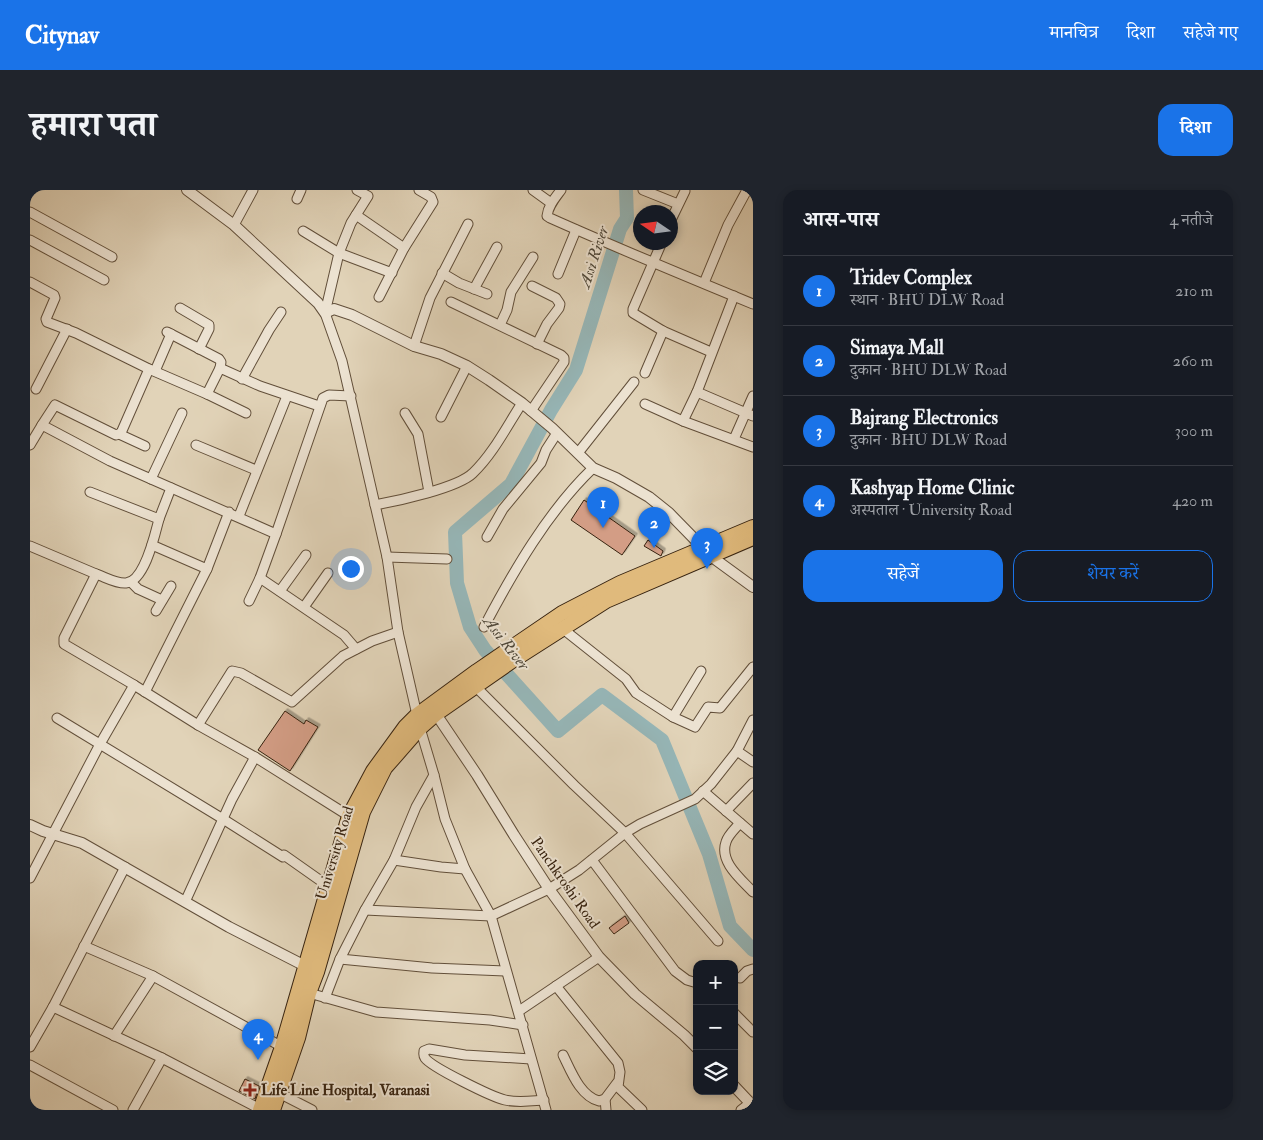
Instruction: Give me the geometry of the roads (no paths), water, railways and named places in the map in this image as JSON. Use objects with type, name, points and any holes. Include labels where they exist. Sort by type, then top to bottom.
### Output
[{"type":"main road","points":[[707,552],[753,527]]},
{"type":"main road","points":[[264,1110],[287,1050],[311,969],[328,886],[349,816],[362,790],[385,753],[405,727],[418,721],[480,679],[497,658],[562,613],[592,597],[707,552],[753,538]]},
{"type":"main road","name":"University Road","points":[[264,1110],[279,1093],[287,1050],[309,992],[311,969],[363,812],[385,768],[418,721],[436,714],[480,679],[512,661],[606,601],[707,552]]},
{"type":"street","points":[[187,190],[234,225],[318,303],[336,340],[351,396],[387,556],[398,632],[418,721],[445,819],[465,869],[491,916],[546,1110]]},
{"type":"street","points":[[234,225],[253,190]]},
{"type":"street","points":[[297,200],[301,190]]},
{"type":"street","points":[[325,314],[339,253],[356,215],[368,196],[357,190]]},
{"type":"street","points":[[379,297],[404,248],[433,202],[431,197],[419,190]]},
{"type":"street","points":[[533,190],[551,203]]},
{"type":"street","points":[[561,190],[551,203],[547,216],[608,245],[654,262],[753,304]]},
{"type":"street","points":[[643,190],[678,204],[685,191]]},
{"type":"street","points":[[704,283],[728,225],[747,190]]},
{"type":"street","points":[[30,212],[112,257]]},
{"type":"street","points":[[356,215],[404,248]]},
{"type":"street","points":[[414,346],[430,298],[468,224]]},
{"type":"street","points":[[558,274],[576,230]]},
{"type":"street","points":[[303,231],[339,253],[392,273]]},
{"type":"street","points":[[30,240],[104,280]]},
{"type":"street","points":[[474,289],[497,247]]},
{"type":"street","points":[[659,250],[633,309],[633,313],[663,331],[711,352]]},
{"type":"street","points":[[500,325],[507,310],[511,292],[533,257]]},
{"type":"street","points":[[442,273],[487,294]]},
{"type":"street","points":[[30,282],[54,295],[55,298],[46,319],[47,322],[67,329],[246,413]]},
{"type":"street","points":[[532,286],[556,298],[560,304],[537,344]]},
{"type":"street","points":[[683,421],[734,296]]},
{"type":"street","points":[[451,302],[564,358],[564,362],[535,414]]},
{"type":"street","points":[[180,308],[209,324],[209,329],[199,349]]},
{"type":"street","points":[[325,314],[334,309],[343,311],[414,346],[441,354],[467,366],[522,403],[593,468],[616,478],[649,497],[669,513],[707,552],[753,587]]},
{"type":"street","points":[[242,379],[268,330],[282,312]]},
{"type":"street","points":[[36,389],[67,329]]},
{"type":"street","points":[[645,373],[663,331]]},
{"type":"street","points":[[119,434],[169,333],[219,359],[221,362],[207,394]]},
{"type":"street","points":[[440,417],[467,366]]},
{"type":"street","points":[[220,368],[242,379],[319,406]]},
{"type":"street","points":[[578,453],[634,382]]},
{"type":"street","points":[[696,392],[749,415]]},
{"type":"street","points":[[239,516],[287,396]]},
{"type":"street","points":[[248,601],[260,578],[319,406],[326,396],[351,396]]},
{"type":"street","points":[[734,439],[749,415],[753,396]]},
{"type":"street","points":[[374,505],[429,492],[460,482],[472,474],[484,460],[522,403]]},
{"type":"street","points":[[645,404],[683,421],[753,447]]},
{"type":"street","points":[[30,446],[55,405],[116,435],[119,434],[145,446]]},
{"type":"street","points":[[405,412],[418,434],[429,492]]},
{"type":"street","points":[[151,479],[182,413]]},
{"type":"street","points":[[30,423],[110,461],[239,516],[276,534]]},
{"type":"street","points":[[487,537],[503,509],[541,463],[554,431]]},
{"type":"street","points":[[196,446],[256,470]]},
{"type":"street","points":[[484,627],[507,583],[528,550],[579,482],[593,468]]},
{"type":"street","points":[[30,546],[96,574],[124,583],[131,582],[142,570],[171,488]]},
{"type":"street","points":[[90,492],[160,519]]},
{"type":"street","points":[[146,692],[208,569],[228,512]]},
{"type":"street","points":[[152,545],[208,569]]},
{"type":"street","points":[[280,591],[306,555]]},
{"type":"street","points":[[387,556],[447,559]]},
{"type":"street","points":[[304,607],[328,573]]},
{"type":"street","points":[[96,574],[63,641],[68,647],[255,757],[349,816]]},
{"type":"street","points":[[260,578],[344,635],[356,649]]},
{"type":"street","points":[[131,582],[138,589],[162,600]]},
{"type":"street","points":[[156,610],[171,586]]},
{"type":"street","points":[[563,629],[626,679],[636,693],[673,717],[695,727],[708,707],[720,708],[753,667]]},
{"type":"street","points":[[198,725],[232,671],[240,673],[292,702],[343,656],[398,632]]},
{"type":"street","points":[[673,717],[701,671]]},
{"type":"street","points":[[480,679],[574,785],[625,833],[718,941]]},
{"type":"street","points":[[31,874],[54,834],[100,744],[134,685]]},
{"type":"street","name":"Panchkroshi Road","points":[[436,714],[549,889],[599,957],[635,994],[693,1044]]},
{"type":"street","points":[[57,718],[284,856],[328,886]]},
{"type":"street","points":[[364,910],[491,916],[549,889],[592,860],[625,833],[695,798],[736,751],[753,720]]},
{"type":"street","points":[[736,751],[753,762]]},
{"type":"street","points":[[185,902],[223,819],[255,757]]},
{"type":"street","points":[[325,998],[340,959],[364,910],[394,860],[416,807],[434,775]]},
{"type":"street","points":[[726,811],[753,784]]},
{"type":"street","points":[[703,791],[753,834]]},
{"type":"street","points":[[740,823],[727,839],[725,851],[727,860],[735,874],[753,892]]},
{"type":"street","points":[[30,825],[82,843],[185,902],[311,969]]},
{"type":"street","points":[[394,860],[441,868],[465,869]]},
{"type":"street","points":[[592,860],[675,971],[693,982]]},
{"type":"street","points":[[30,1047],[53,1007],[125,867]]},
{"type":"street","points":[[84,946],[153,976],[287,1050]]},
{"type":"street","points":[[518,1011],[599,957]]},
{"type":"street","points":[[340,959],[432,968],[505,970]]},
{"type":"street","points":[[740,978],[746,972],[753,969]]},
{"type":"street","points":[[114,1036],[153,976]]},
{"type":"street","points":[[556,986],[618,1063],[620,1072],[617,1083],[605,1099],[602,1101],[596,1100],[585,1092],[572,1075],[563,1055]]},
{"type":"street","points":[[309,992],[376,1012],[490,1020],[523,1025]]},
{"type":"street","points":[[53,1007],[162,1058],[264,1110]]},
{"type":"street","points":[[738,1017],[753,1032]]},
{"type":"street","points":[[531,1059],[465,1055],[429,1048],[424,1050],[423,1055],[446,1072],[503,1099],[520,1102],[544,1100]]},
{"type":"street","points":[[133,1110],[162,1058]]},
{"type":"street","points":[[30,1065],[113,1110]]},
{"type":"street","points":[[617,1083],[620,1090],[642,1110]]},
{"type":"street","points":[[738,1090],[751,1104],[741,1110]]},
{"type":"street","points":[[279,1093],[312,1110]]},
{"type":"street","points":[[605,1099],[606,1110]]},
{"type":"waterway","name":"Assi River","points":[[626,190],[627,218],[620,229],[576,370],[551,410],[511,484],[455,532],[457,583],[470,627],[485,650],[558,731],[602,695],[662,740],[709,854],[730,926],[753,950]]},
{"type":"place","name":"Tridev Complex","points":[[603,528]]},
{"type":"place","name":"Simaya Mall","points":[[654,548]]},
{"type":"place","name":"Bajrang Electronics","points":[[707,569]]},
{"type":"place","name":"Kashyap Home Clinic","points":[[258,1060]]},
{"type":"place","name":"Life Line Hospital, Varanasi","points":[[250,1090]]}]
